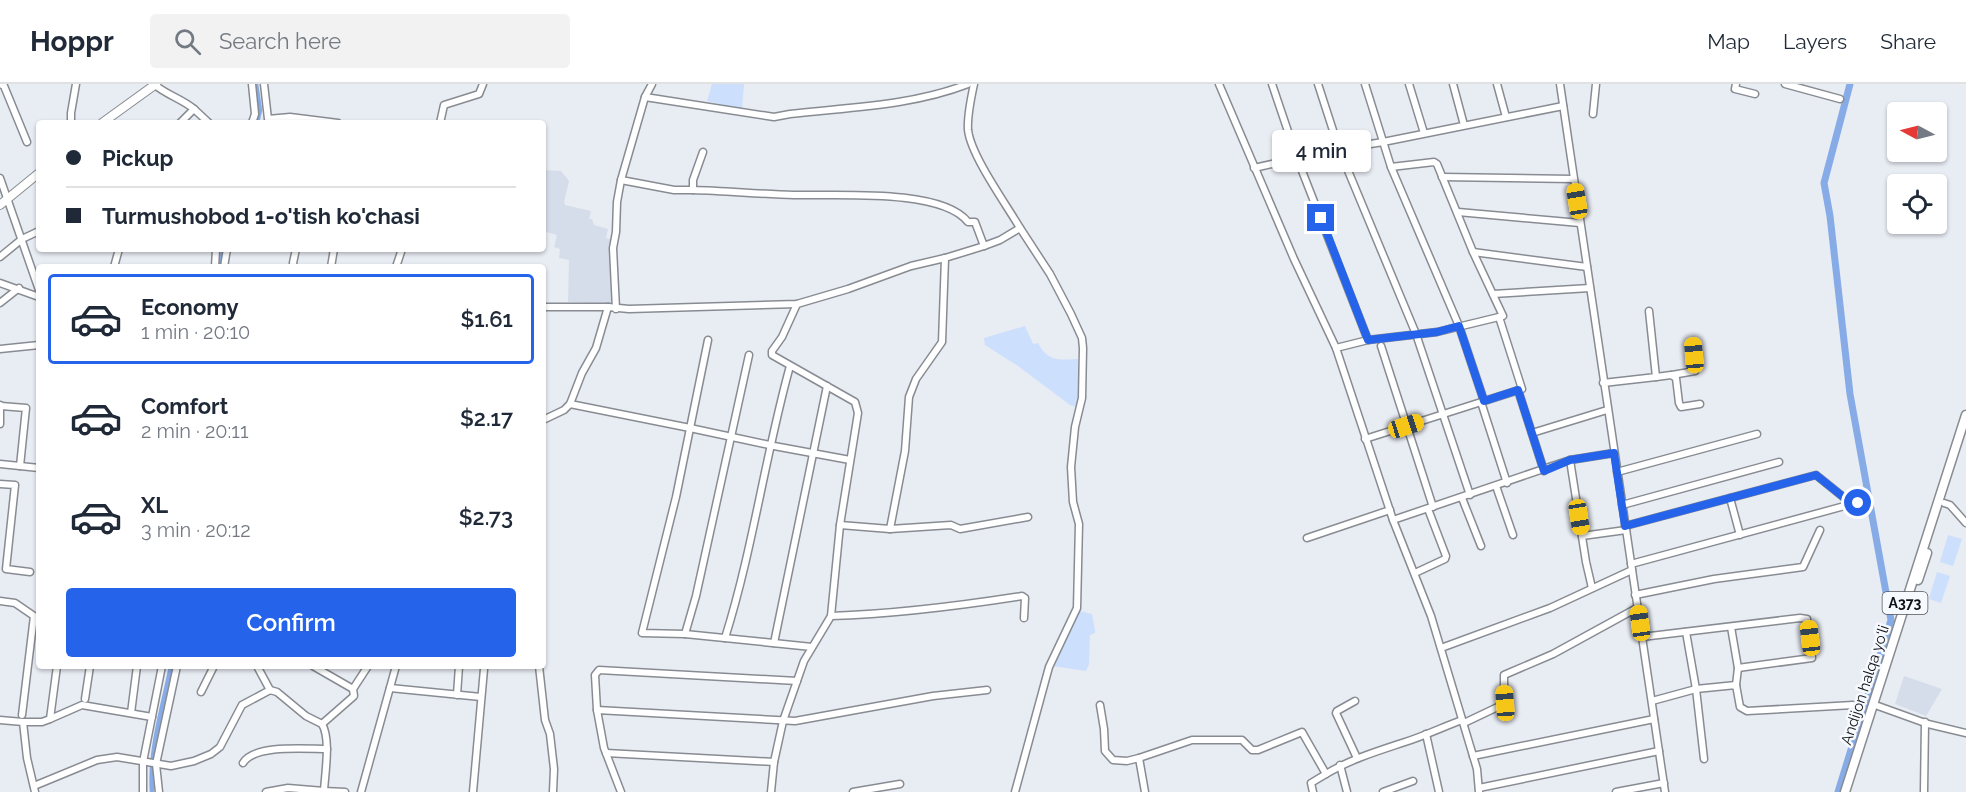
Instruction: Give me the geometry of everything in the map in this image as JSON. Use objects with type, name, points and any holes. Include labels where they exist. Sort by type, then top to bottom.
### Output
[{"type":"highway","name":"Andijon halqa yo‘li","points":[[1845,792],[1966,415]]},
{"type":"highway","name":"Andijon halqa yo‘li","points":[[1850,792],[1966,434]]},
{"type":"main road","points":[[106,120],[156,84]]},
{"type":"main road","points":[[0,205],[36,175]]},
{"type":"street","points":[[0,84],[4,86],[27,142]]},
{"type":"street","points":[[71,120],[76,84]]},
{"type":"street","points":[[156,84],[166,94],[186,103],[206,120]]},
{"type":"street","points":[[252,84],[255,114],[253,120]]},
{"type":"street","points":[[264,84],[268,120]]},
{"type":"street","points":[[441,120],[444,105],[479,94],[483,84]]},
{"type":"street","points":[[616,309],[613,248],[617,202],[621,180],[645,97],[652,84]]},
{"type":"street","points":[[645,97],[774,117],[899,103],[948,92],[968,84]]},
{"type":"street","points":[[974,84],[968,129],[972,143],[991,181],[1050,274],[1080,333],[1083,348],[1082,398],[1075,426],[1071,467],[1073,502],[1078,524],[1077,608],[1050,667],[1015,792]]},
{"type":"street","points":[[1219,84],[1254,168],[1336,348],[1393,520],[1415,573],[1441,648],[1473,756],[1479,790],[1659,752]]},
{"type":"street","points":[[1272,84],[1297,158],[1368,340]]},
{"type":"street","points":[[1318,84],[1339,149],[1416,334],[1470,495]]},
{"type":"street","points":[[1365,84],[1391,167],[1459,326],[1507,483]]},
{"type":"street","points":[[1409,84],[1424,133]]},
{"type":"street","points":[[1453,84],[1464,125]]},
{"type":"street","points":[[1497,84],[1506,117]]},
{"type":"street","points":[[1560,84],[1665,792]]},
{"type":"street","points":[[1593,114],[1596,84]]},
{"type":"street","points":[[1736,84],[1735,88],[1755,94]]},
{"type":"street","points":[[1785,84],[1840,99]]},
{"type":"street","points":[[1254,168],[1563,105]]},
{"type":"street","points":[[183,120],[194,109]]},
{"type":"street","points":[[274,120],[290,117],[314,120]]},
{"type":"street","points":[[693,190],[693,180],[703,152]]},
{"type":"street","points":[[1336,348],[1368,340],[1416,334],[1503,316],[1473,252],[1436,162],[1391,167]]},
{"type":"street","points":[[1442,177],[1573,179]]},
{"type":"street","points":[[0,178],[36,281]]},
{"type":"street","points":[[621,180],[674,190],[792,195],[880,195],[925,201],[962,215],[968,222],[975,222],[984,246]]},
{"type":"street","points":[[1458,212],[1580,223]]},
{"type":"street","points":[[546,307],[616,309],[797,304],[863,284],[911,266],[984,246],[1020,228]]},
{"type":"street","points":[[0,257],[22,238],[36,232]]},
{"type":"street","points":[[1473,252],[1587,267]]},
{"type":"street","points":[[890,529],[904,451],[909,397],[916,379],[942,342],[945,258]]},
{"type":"street","points":[[0,283],[36,296]]},
{"type":"street","points":[[0,303],[19,288]]},
{"type":"street","points":[[1493,294],[1590,288]]},
{"type":"street","points":[[771,792],[774,762],[783,721],[804,661],[831,616],[840,525],[857,406],[855,402],[775,358],[771,353],[788,327],[797,304]]},
{"type":"street","points":[[546,419],[564,410],[570,404],[582,373],[596,348],[608,307]]},
{"type":"street","points":[[1649,311],[1656,377]]},
{"type":"street","points":[[1365,439],[1522,389],[1499,317]]},
{"type":"street","points":[[708,340],[676,497],[642,632],[812,647]]},
{"type":"street","points":[[1603,383],[1695,371],[1693,342]]},
{"type":"street","points":[[0,349],[36,345]]},
{"type":"street","points":[[1381,346],[1446,556],[1445,559],[1415,573]]},
{"type":"street","points":[[685,634],[696,596],[749,355]]},
{"type":"street","points":[[725,638],[737,600],[790,366]]},
{"type":"street","points":[[1671,375],[1676,378],[1679,405],[1700,404]]},
{"type":"street","points":[[774,643],[827,386]]},
{"type":"street","points":[[1518,390],[1544,471]]},
{"type":"street","points":[[570,404],[850,460]]},
{"type":"street","points":[[0,424],[1,406],[26,408],[20,466]]},
{"type":"street","points":[[1532,433],[1607,410]]},
{"type":"street","points":[[1617,472],[1756,434]]},
{"type":"street","points":[[1393,520],[1544,471],[1570,460],[1614,453]]},
{"type":"street","points":[[1570,460],[1592,588]]},
{"type":"street","points":[[1622,505],[1779,462]]},
{"type":"street","points":[[0,464],[36,468]]},
{"type":"street","points":[[1582,536],[1625,528],[1816,475],[1852,504]]},
{"type":"street","points":[[0,484],[15,485],[6,569],[30,573]]},
{"type":"street","points":[[1496,486],[1513,535]]},
{"type":"street","points":[[1462,498],[1481,546]]},
{"type":"street","points":[[1730,498],[1740,535]]},
{"type":"street","points":[[1441,648],[1550,608],[1631,567],[1864,502]]},
{"type":"street","points":[[1944,503],[1950,505],[1966,523]]},
{"type":"street","points":[[1307,538],[1390,510]]},
{"type":"street","points":[[840,525],[890,529],[951,525],[960,529],[1028,516]]},
{"type":"street","points":[[1635,595],[1714,579],[1803,567],[1820,530]]},
{"type":"street","points":[[831,616],[893,613],[1022,596],[1024,598],[1024,618]]},
{"type":"street","points":[[0,600],[15,603],[36,616]]},
{"type":"street","points":[[1313,792],[1311,783],[1340,765],[1463,721],[1505,703],[1504,675],[1553,654],[1637,608]]},
{"type":"street","points":[[1642,638],[1807,619],[1812,658],[1738,668]]},
{"type":"street","points":[[36,624],[23,719],[27,758],[34,789],[97,760],[117,757],[171,766],[194,761],[211,754],[220,747],[242,705],[270,690],[277,692],[306,717],[322,724],[327,749],[324,791]]},
{"type":"street","points":[[1731,627],[1738,668],[1736,685],[1740,707],[1747,711],[1853,705]]},
{"type":"street","points":[[1686,632],[1696,689],[1704,759]]},
{"type":"street","points":[[50,719],[57,669]]},
{"type":"street","points":[[85,699],[90,669]]},
{"type":"street","points":[[131,713],[137,669]]},
{"type":"street","points":[[159,792],[149,763],[152,717],[161,669]]},
{"type":"street","points":[[143,792],[176,669]]},
{"type":"street","points":[[201,692],[212,669]]},
{"type":"street","points":[[259,669],[270,690]]},
{"type":"street","points":[[318,669],[353,689]]},
{"type":"street","points":[[322,724],[352,698],[353,689],[366,669]]},
{"type":"street","points":[[361,792],[395,669]]},
{"type":"street","points":[[457,695],[459,669]]},
{"type":"street","points":[[473,792],[483,669]]},
{"type":"street","points":[[539,669],[554,769],[553,792]]},
{"type":"street","points":[[621,792],[600,733],[595,675],[599,670],[797,681]]},
{"type":"street","points":[[1652,701],[1696,689],[1736,685]]},
{"type":"street","points":[[390,688],[481,697]]},
{"type":"street","points":[[597,710],[795,721],[933,696],[987,690]]},
{"type":"street","points":[[1355,701],[1336,713],[1358,758]]},
{"type":"street","points":[[0,720],[50,719],[82,705],[152,717]]},
{"type":"street","points":[[1100,705],[1104,729],[1103,746],[1108,757],[1113,760],[1127,761],[1139,758],[1192,740],[1242,740],[1252,750],[1258,750],[1302,732],[1326,774]]},
{"type":"street","points":[[1878,706],[1966,733]]},
{"type":"street","points":[[1473,756],[1654,719]]},
{"type":"street","points":[[1924,792],[1925,722]]},
{"type":"street","points":[[1426,734],[1440,792]]},
{"type":"street","points":[[243,763],[248,757],[258,753],[287,748],[327,749]]},
{"type":"street","points":[[606,753],[774,762]]},
{"type":"street","points":[[1139,758],[1145,792]]},
{"type":"street","points":[[1340,765],[1347,792]]},
{"type":"street","points":[[1383,792],[1413,781]]},
{"type":"street","points":[[1616,792],[1664,783]]},
{"type":"street","points":[[854,792],[900,784]]},
{"type":"street","points":[[266,792],[288,788],[345,792]]},
{"type":"shaded area","points":[[712,84],[744,84],[742,109],[707,101]]},
{"type":"shaded area","points":[[546,170],[561,171],[569,181],[565,205],[591,211],[589,219],[592,219],[594,225],[608,229],[606,238],[612,240],[610,248],[612,304],[568,302],[569,260],[559,258],[560,249],[554,247],[557,235],[546,232]]},
{"type":"shaded area","points":[[1025,326],[1033,344],[1038,343],[1050,357],[1078,359],[1080,396],[1077,407],[1070,405],[1018,366],[985,345],[984,338]]},
{"type":"shaded area","points":[[1948,535],[1962,539],[1953,566],[1940,562]]},
{"type":"shaded area","points":[[1937,572],[1950,576],[1941,603],[1929,599]]},
{"type":"shaded area","points":[[1080,611],[1092,614],[1095,630],[1095,633],[1090,635],[1089,664],[1086,671],[1052,666],[1067,632]]},
{"type":"shaded area","points":[[1904,676],[1942,689],[1926,716],[1895,704]]},
{"type":"waterway","points":[[256,84],[260,110],[258,120]]},
{"type":"waterway","points":[[1838,792],[1891,620],[1850,394],[1830,216],[1824,183],[1850,84]]},
{"type":"waterway","points":[[219,264],[221,252]]},
{"type":"waterway","points":[[152,792],[155,744],[170,669]]},
{"type":"route","points":[[1321,218],[1368,340],[1437,332],[1459,326],[1484,401],[1518,390],[1544,471],[1570,460],[1614,453],[1625,526],[1816,475],[1852,504],[1858,503]]}]
